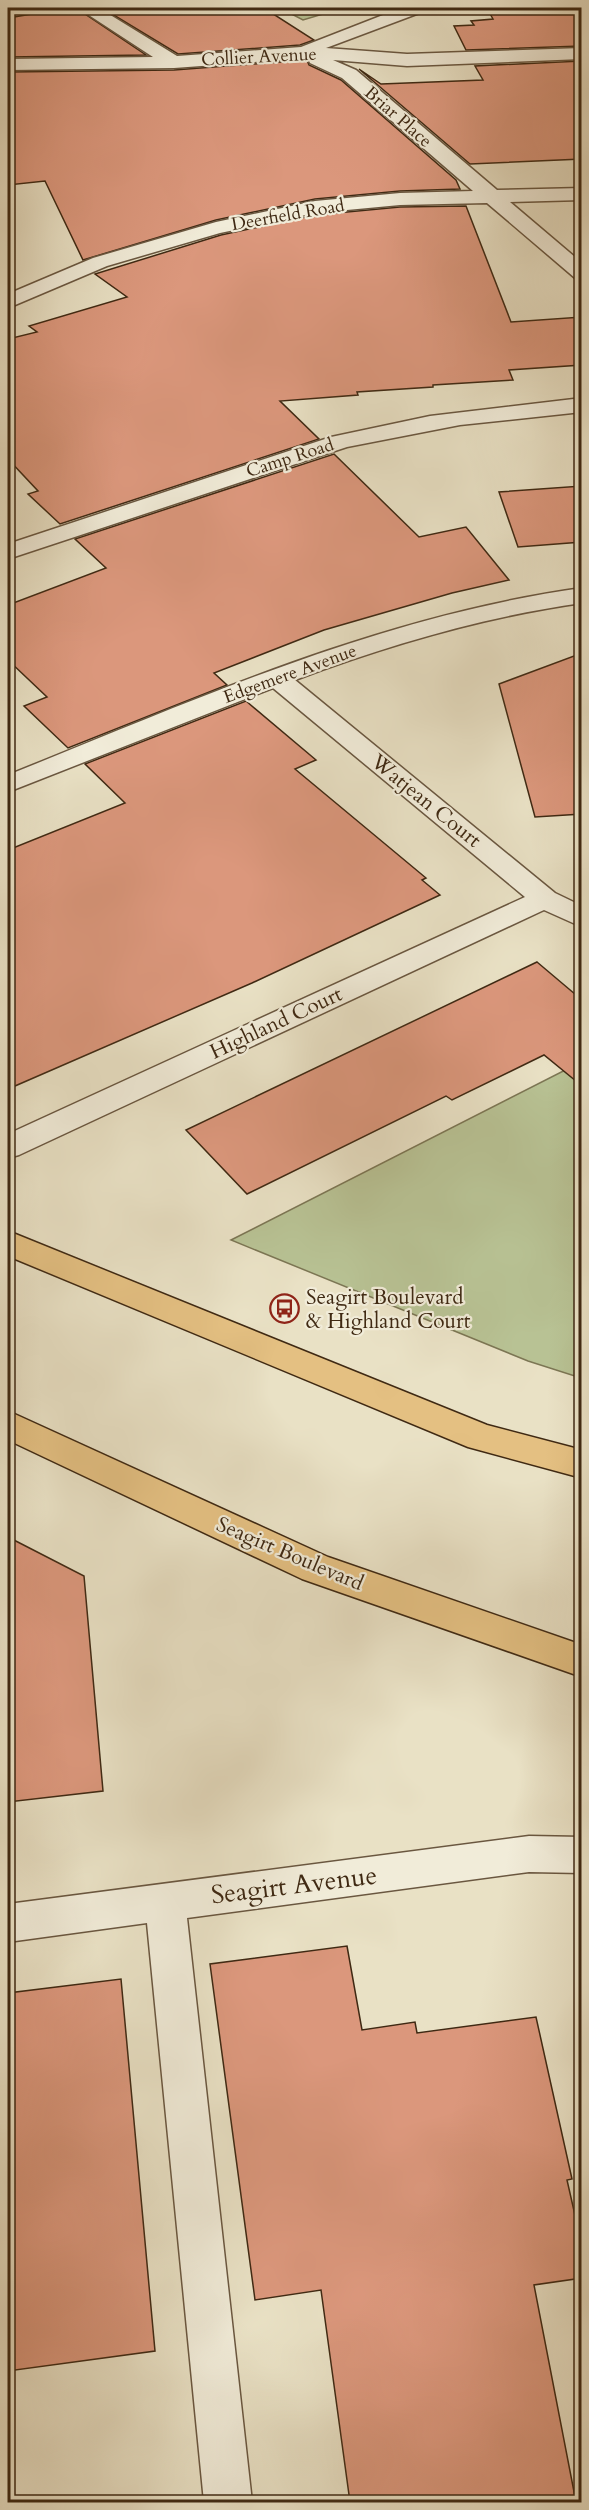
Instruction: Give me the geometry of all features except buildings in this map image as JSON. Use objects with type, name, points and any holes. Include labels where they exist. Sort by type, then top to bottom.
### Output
[{"type":"main road","points":[[8,1243],[480,1437],[582,1464]]},
{"type":"main road","name":"Seagirt Boulevard","points":[[8,1425],[315,1568],[582,1661]]},
{"type":"street","points":[[87,8],[174,62]]},
{"type":"street","points":[[301,52],[416,8]]},
{"type":"street","name":"Collier Avenue","points":[[8,65],[174,62],[301,52],[407,60],[582,53]]},
{"type":"street","name":"Briar Place","points":[[301,52],[349,74],[582,274]]},
{"type":"street","name":"Deerfield Road","points":[[8,302],[99,262],[216,228],[315,207],[400,199],[582,194]]},
{"type":"street","name":"Camp Road","points":[[8,552],[339,442],[393,428],[472,414],[582,405]]},
{"type":"street","name":"Edgemere Avenue","points":[[8,784],[275,677],[422,628],[555,598],[582,595]]},
{"type":"street","name":"Watjean Court","points":[[275,677],[545,899],[582,918]]},
{"type":"street","name":"Highland Court","points":[[8,1147],[545,899]]},
{"type":"street","name":"Seagirt Avenue","points":[[8,1923],[529,1854],[582,1855]]},
{"type":"street","points":[[165,1901],[228,2502]]},
{"type":"green space","points":[[280,8],[343,8],[303,20]]},
{"type":"green space","points":[[581,1062],[581,1378],[528,1361],[231,1240]]},
{"type":"place","name":"Seagirt Boulevard & Highland Court","points":[[285,1309]]}]
